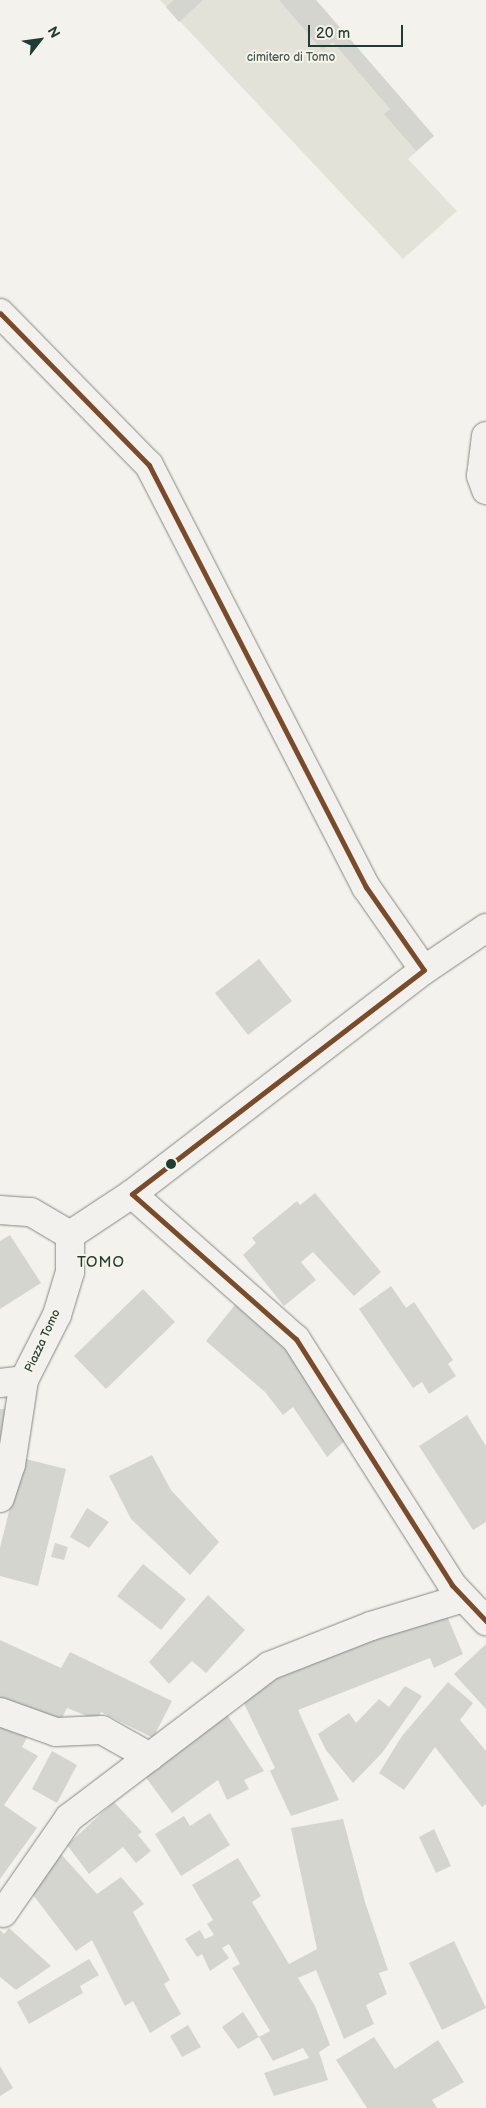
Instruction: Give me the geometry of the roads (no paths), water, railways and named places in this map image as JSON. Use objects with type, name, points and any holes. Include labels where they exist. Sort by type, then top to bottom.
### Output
[{"type":"street","points":[[0,313],[149,465],[366,887],[424,970]]},
{"type":"street","points":[[486,436],[482,476],[486,490]]},
{"type":"street","points":[[0,1210],[31,1212],[70,1235],[132,1194],[424,970],[486,928]]},
{"type":"street","points":[[132,1194],[296,1339],[452,1585],[486,1621]]},
{"type":"street","name":"Piazza Tomo","points":[[0,1498],[11,1466],[12,1381],[57,1315],[70,1272],[70,1235]]},
{"type":"street","points":[[3,1913],[69,1818],[268,1666],[371,1626],[464,1598]]},
{"type":"street","points":[[0,1712],[56,1732],[102,1730],[150,1757]]},
{"type":"district","name":"TOMO","points":[[101,1263]]},
{"type":"park label","name":"cimitero di Tomo","points":[[291,58]]}]
